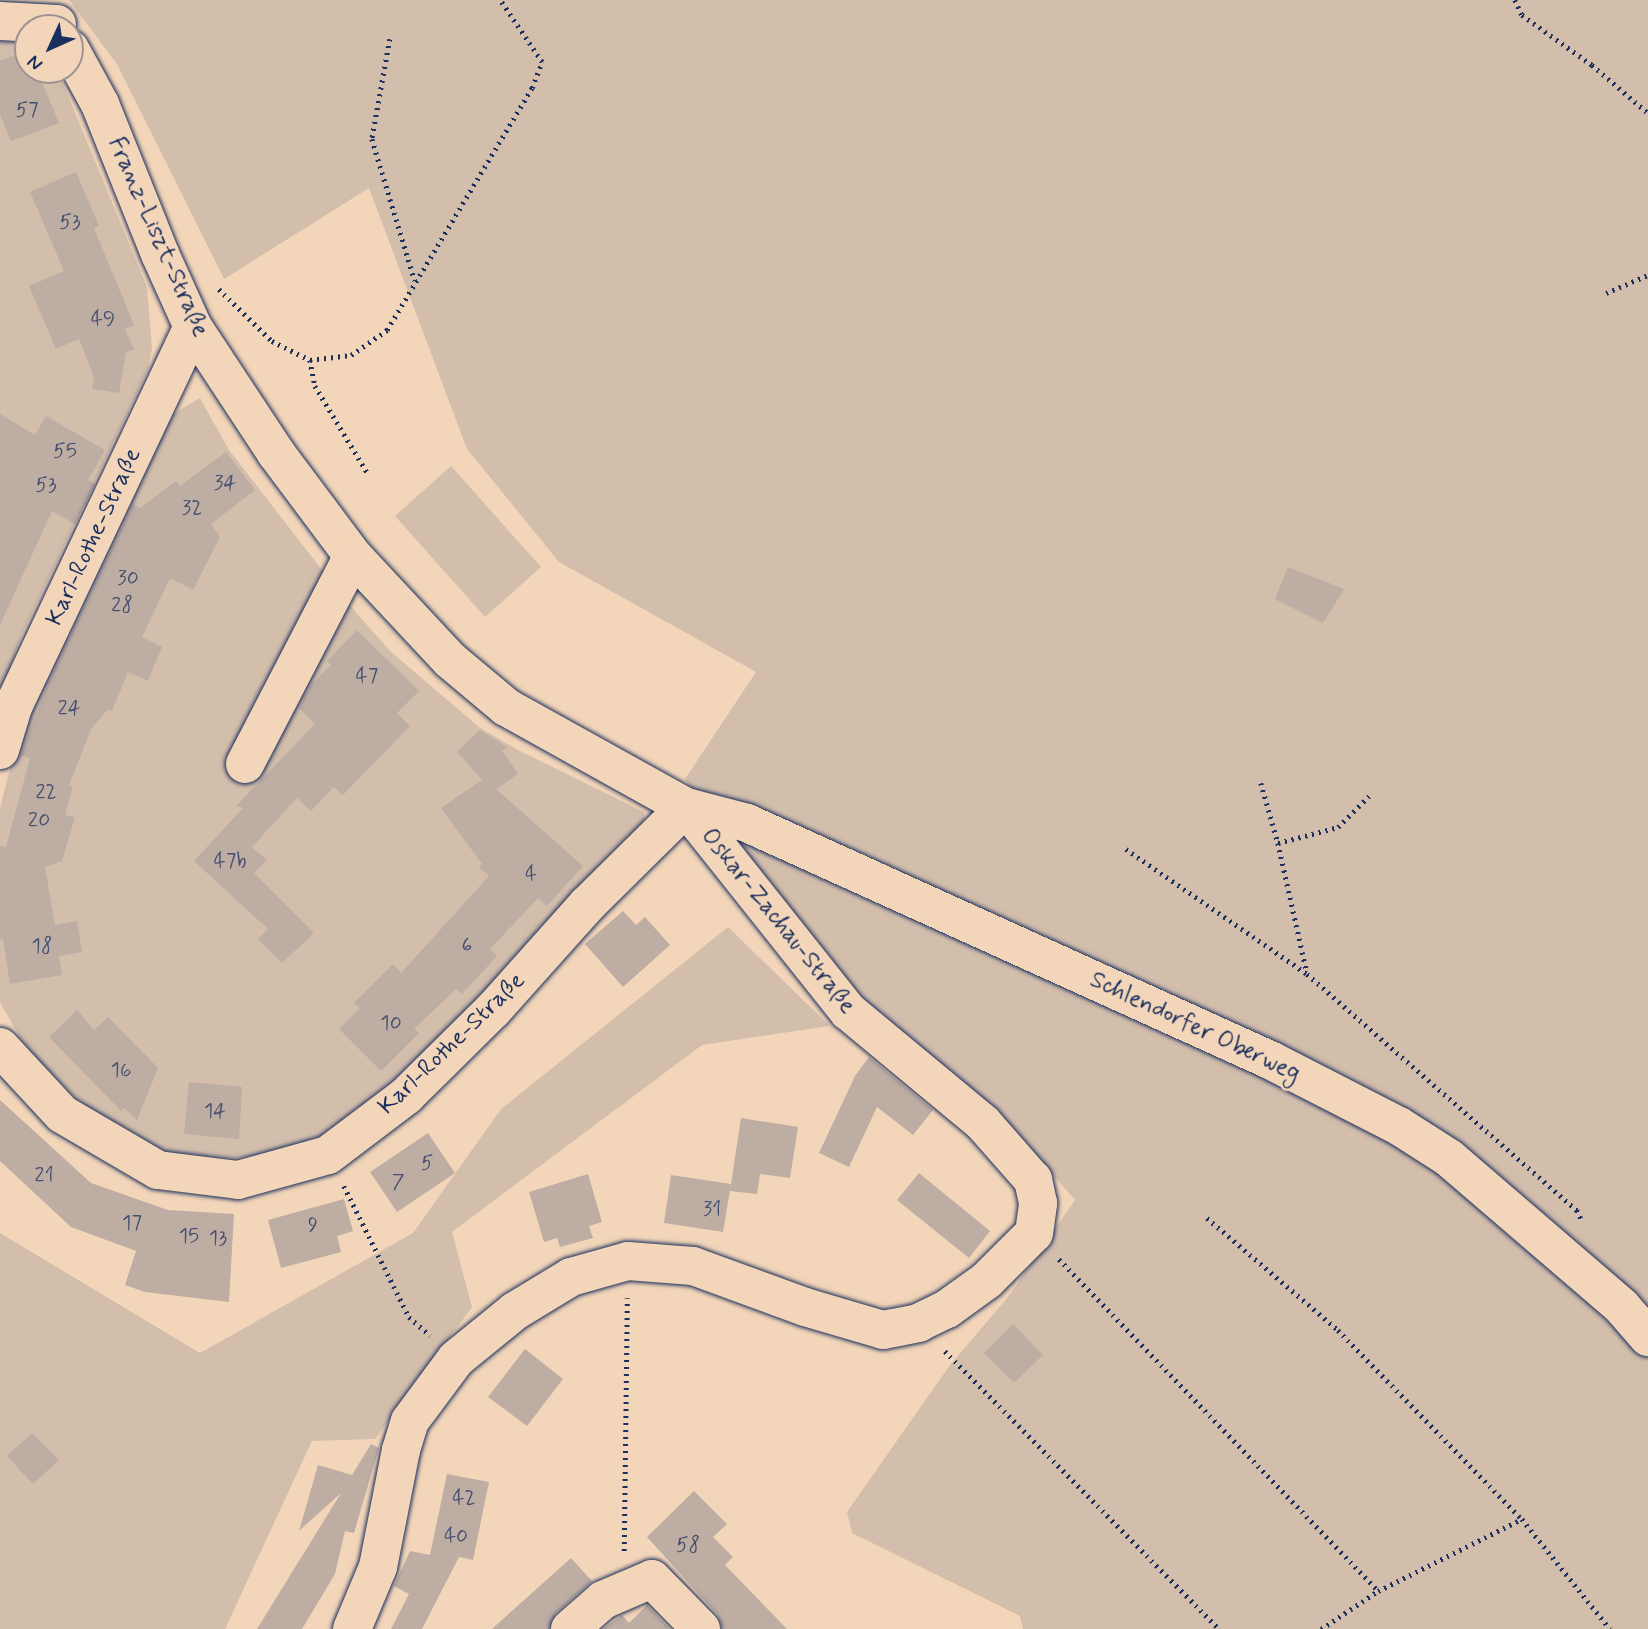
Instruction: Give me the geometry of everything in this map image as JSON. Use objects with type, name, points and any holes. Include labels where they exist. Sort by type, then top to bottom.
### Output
[{"type":"street","name":"Franz-Liszt-Straße","points":[[84,75],[100,104],[160,254],[193,327],[276,453],[353,556],[450,660],[506,707],[686,807]]},
{"type":"street","name":"Karl-Rothe-Straße","points":[[0,750],[13,708],[193,327]]},
{"type":"street","points":[[245,764],[353,556]]},
{"type":"street","name":"Karl-Rothe-Straße","points":[[0,1047],[62,1114],[158,1170],[238,1180],[328,1155],[406,1096],[493,1010],[587,905],[686,807]]},
{"type":"street","name":"Oskar-Zachau-Straße","points":[[686,807],[848,1011],[983,1123],[1033,1180],[1038,1203],[1034,1233]]},
{"type":"street","name":"Schlendorfer Oberweg","points":[[686,807],[747,823],[1270,1060],[1399,1126],[1449,1158],[1622,1307],[1648,1337]]},
{"type":"street","points":[[352,1629],[378,1567],[401,1450],[410,1421],[456,1359],[515,1311],[571,1277],[628,1261],[693,1266],[805,1307],[883,1330],[918,1323],[947,1309],[987,1280],[1034,1233]]},
{"type":"street","points":[[570,1629],[603,1600],[652,1579],[701,1629]]},
{"type":"path","points":[[212,282],[272,341],[310,360],[351,355],[387,330],[532,88],[542,61],[500,0]]},
{"type":"path","points":[[1516,0],[1522,15],[1592,65],[1648,113]]},
{"type":"path","points":[[390,38],[372,139],[416,282]]},
{"type":"path","points":[[1606,293],[1648,275]]},
{"type":"path","points":[[310,360],[315,386],[368,474]]},
{"type":"path","points":[[1261,783],[1279,843],[1307,974]]},
{"type":"path","points":[[1279,843],[1338,827],[1373,792]]},
{"type":"path","points":[[1126,849],[1307,974],[1577,1210],[1583,1222]]},
{"type":"path","points":[[328,1155],[409,1317],[456,1359]]},
{"type":"path","points":[[1207,1218],[1338,1330],[1522,1519],[1609,1629]]},
{"type":"path","points":[[1034,1233],[1378,1591]]},
{"type":"path","points":[[628,1261],[622,1550],[652,1579]]},
{"type":"path","points":[[918,1323],[1219,1629]]},
{"type":"path","points":[[1321,1629],[1378,1591],[1522,1519]]},
{"type":"shaded area","points":[[69,0],[1648,0],[1648,1629],[1023,1629],[1020,1616],[852,1533],[847,1512],[950,1365],[1008,1297],[1075,1200],[1009,1125],[851,1000],[685,779],[756,672],[559,562],[467,449],[369,188],[224,279],[117,64],[84,20],[84,14],[80,14]]},
{"type":"shaded area","points":[[0,38],[14,39],[14,84],[63,84],[147,287],[152,348],[148,369],[21,636],[0,697]]},
{"type":"shaded area","points":[[200,398],[229,450],[346,601],[391,652],[479,727],[516,749],[644,812],[646,833],[346,1129],[284,1153],[234,1158],[186,1156],[149,1147],[102,1123],[29,1053],[0,1002],[0,808],[8,776],[39,685],[170,416]]},
{"type":"shaded area","points":[[451,466],[541,567],[485,617],[395,516]]},
{"type":"shaded area","points":[[728,927],[830,1026],[702,1045],[452,1232],[472,1307],[375,1439],[312,1441],[225,1629],[0,1629],[0,1233],[200,1353],[413,1233],[501,1109]]},
{"type":"building","points":[[14,56],[14,84],[43,84],[59,123],[11,141],[0,115],[0,61]]},
{"type":"building","points":[[76,172],[99,226],[94,228],[134,325],[125,329],[134,349],[126,352],[119,393],[92,389],[94,377],[79,339],[56,349],[29,286],[64,271],[30,192]]},
{"type":"building","points":[[0,414],[35,435],[46,416],[105,450],[88,480],[95,484],[75,524],[52,511],[0,625]]},
{"type":"building","points":[[226,452],[255,490],[211,524],[220,537],[193,590],[170,578],[142,637],[162,647],[148,681],[128,672],[112,711],[107,710],[91,729],[69,785],[73,786],[65,815],[75,817],[62,861],[45,867],[55,925],[77,921],[82,952],[59,956],[62,975],[10,984],[3,939],[0,940],[0,846],[6,847],[30,758],[21,755],[52,675],[133,504],[140,508],[176,481],[180,486]]},
{"type":"building","points":[[1288,567],[1344,589],[1323,623],[1275,599]]},
{"type":"building","points":[[357,630],[419,691],[397,713],[410,726],[343,795],[334,787],[311,811],[297,798],[252,847],[267,860],[254,873],[314,933],[282,963],[258,939],[268,929],[194,861],[243,808],[236,806],[315,724],[299,708],[311,685],[331,665],[327,661]]},
{"type":"building","points":[[480,730],[507,747],[502,751],[518,774],[496,789],[583,866],[547,906],[538,898],[490,949],[497,956],[462,994],[456,989],[414,1029],[419,1033],[381,1071],[339,1029],[360,1008],[354,1003],[393,964],[401,973],[489,876],[479,867],[482,864],[441,808],[482,780],[457,752]]},
{"type":"building","points":[[623,911],[636,925],[645,917],[670,945],[623,987],[585,944]]},
{"type":"building","points":[[77,1010],[94,1030],[108,1017],[158,1068],[137,1120],[124,1108],[121,1111],[49,1037]]},
{"type":"building","points":[[869,1057],[933,1110],[913,1135],[877,1107],[849,1167],[819,1153],[855,1076]]},
{"type":"building","points":[[189,1082],[242,1087],[239,1139],[184,1134]]},
{"type":"building","points":[[0,1100],[91,1183],[168,1210],[234,1214],[229,1302],[145,1292],[125,1285],[136,1251],[71,1227],[0,1161]]},
{"type":"building","points":[[741,1118],[798,1127],[790,1178],[760,1174],[757,1194],[730,1191]]},
{"type":"building","points":[[428,1133],[455,1173],[397,1212],[370,1172]]},
{"type":"building","points":[[919,1173],[990,1231],[969,1258],[897,1200]]},
{"type":"building","points":[[588,1174],[602,1222],[589,1226],[593,1238],[560,1247],[557,1238],[544,1242],[529,1192]]},
{"type":"building","points":[[671,1175],[731,1184],[723,1232],[664,1223]]},
{"type":"building","points":[[344,1199],[353,1231],[337,1236],[341,1252],[281,1268],[268,1220]]},
{"type":"building","points":[[1013,1324],[1043,1355],[1014,1383],[984,1353]]},
{"type":"building","points":[[525,1349],[563,1379],[527,1426],[488,1397]]},
{"type":"building","points":[[32,1433],[59,1460],[33,1484],[7,1456]]},
{"type":"building","points":[[371,1444],[379,1448],[354,1533],[345,1531],[335,1574],[302,1629],[257,1629],[341,1493],[299,1531],[318,1465],[352,1475]]},
{"type":"building","points":[[447,1474],[489,1482],[473,1560],[459,1557],[422,1629],[391,1629],[409,1594],[394,1586],[410,1551],[430,1555]]},
{"type":"building","points":[[694,1491],[727,1524],[713,1537],[733,1557],[725,1565],[787,1629],[722,1629],[717,1614],[647,1537]]},
{"type":"building","points":[[571,1558],[592,1581],[556,1613],[549,1629],[492,1629]]},
{"type":"building","points":[[647,1605],[670,1629],[603,1629],[622,1615],[629,1623]]}]
